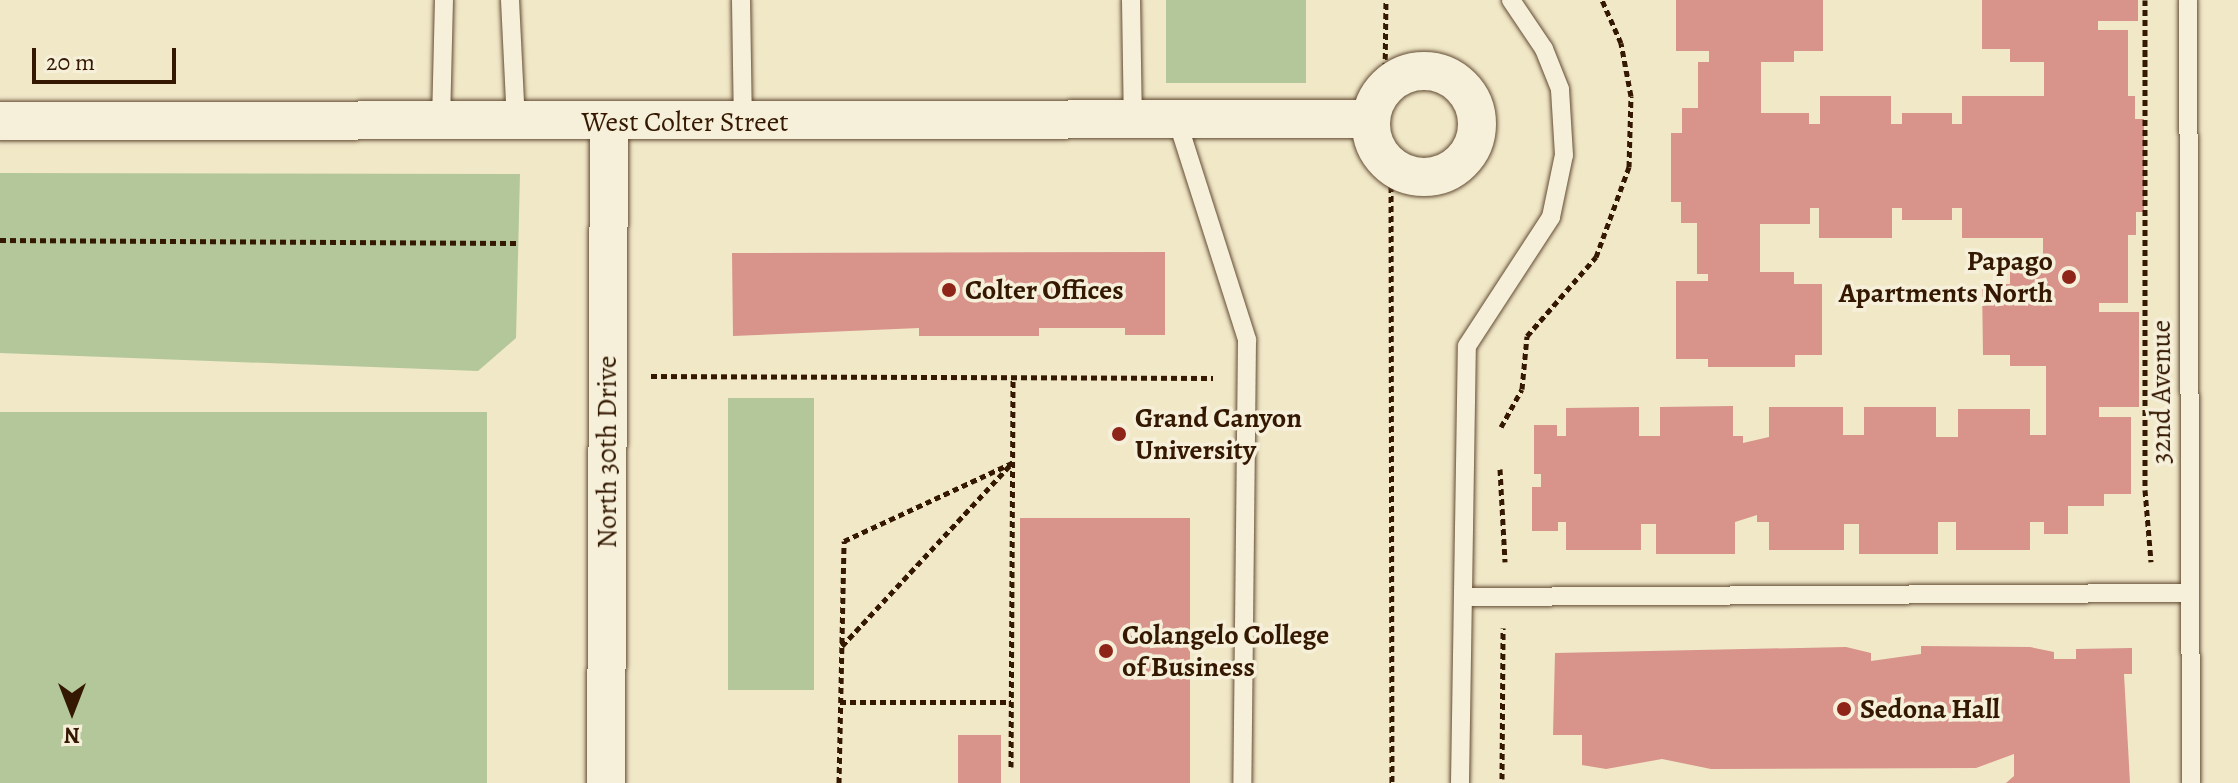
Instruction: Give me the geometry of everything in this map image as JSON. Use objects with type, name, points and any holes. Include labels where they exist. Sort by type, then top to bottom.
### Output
[{"type":"street","name":"West Colter Street","points":[[0,121],[743,123],[1177,120],[1378,103],[1416,70],[1451,76],[1465,88],[1478,120],[1469,154],[1442,175],[1391,166]]},
{"type":"street","points":[[1378,103],[1391,166]]},
{"type":"street","name":"North 30th Drive","points":[[606,783],[609,122]]},
{"type":"lane","points":[[441,122],[444,0]]},
{"type":"lane","points":[[510,0],[516,122]]},
{"type":"lane","points":[[741,0],[743,123]]},
{"type":"lane","points":[[1131,0],[1133,121]]},
{"type":"lane","points":[[1460,783],[1467,346],[1551,217],[1564,155],[1560,89],[1544,49],[1511,0]]},
{"type":"lane","name":"32nd Avenue","points":[[2188,0],[2191,783]]},
{"type":"lane","points":[[1177,120],[1247,340],[1242,783]]},
{"type":"lane","points":[[1463,597],[2190,593]]},
{"type":"path","points":[[1378,103],[1386,0]]},
{"type":"path","points":[[1500,440],[1522,389],[1527,336],[1596,257],[1629,167],[1631,96],[1621,43],[1602,0]]},
{"type":"path","points":[[2145,0],[2145,490],[2155,593]]},
{"type":"path","points":[[1391,166],[1392,783]]},
{"type":"path","points":[[0,240],[520,243]]},
{"type":"path","points":[[607,376],[1246,378]]},
{"type":"path","points":[[1011,767],[1013,377]]},
{"type":"path","points":[[1500,459],[1505,597],[1502,779]]},
{"type":"path","points":[[839,783],[844,541],[1012,463]]},
{"type":"path","points":[[842,646],[1012,463]]},
{"type":"path","points":[[840,702],[1012,702]]},
{"type":"green space","points":[[1166,0],[1306,0],[1306,83],[1166,83]]},
{"type":"green space","points":[[0,173],[520,174],[516,338],[478,371],[0,353]]},
{"type":"green space","points":[[728,398],[814,398],[814,690],[728,690]]},
{"type":"green space","points":[[0,412],[487,412],[487,783],[0,783]]},
{"type":"building","name":"Papago Apartments North","points":[[1676,0],[1823,0],[1823,51],[1794,51],[1794,62],[1761,62],[1761,113],[1809,113],[1809,124],[1820,124],[1820,96],[1891,96],[1891,124],[1902,124],[1902,113],[1952,113],[1952,124],[1962,124],[1962,96],[2044,96],[2044,62],[2010,62],[2010,49],[1982,49],[1982,0],[2138,0],[2138,21],[2098,21],[2098,30],[2128,30],[2128,96],[2135,96],[2135,119],[2144,119],[2144,212],[2136,212],[2136,235],[2128,235],[2128,303],[2099,303],[2099,312],[2139,312],[2139,407],[2099,407],[2099,417],[2131,417],[2131,494],[2104,494],[2104,506],[2068,506],[2068,534],[2044,534],[2044,522],[2030,522],[2030,550],[1956,550],[1956,522],[1938,522],[1938,554],[1859,554],[1859,524],[1844,524],[1844,550],[1769,550],[1769,522],[1757,522],[1757,515],[1735,522],[1735,554],[1656,554],[1656,524],[1641,524],[1641,550],[1566,550],[1566,522],[1558,522],[1558,531],[1532,531],[1532,487],[1541,487],[1541,474],[1534,474],[1534,425],[1557,425],[1557,436],[1566,436],[1566,408],[1639,407],[1639,436],[1660,436],[1660,407],[1733,406],[1733,436],[1743,436],[1743,443],[1769,437],[1769,407],[1843,407],[1843,435],[1864,435],[1864,407],[1936,407],[1936,437],[1958,437],[1958,409],[2030,409],[2030,435],[2046,435],[2046,366],[2010,366],[2010,355],[1983,355],[1982,284],[2010,284],[2010,271],[2043,271],[2043,238],[1962,238],[1962,208],[1952,208],[1952,220],[1902,220],[1902,208],[1892,208],[1892,238],[1819,238],[1819,208],[1810,208],[1810,224],[1760,224],[1760,272],[1794,272],[1794,284],[1822,284],[1822,355],[1795,355],[1795,367],[1708,367],[1708,359],[1676,359],[1676,281],[1708,281],[1708,274],[1697,274],[1697,223],[1681,223],[1681,202],[1671,202],[1671,133],[1682,133],[1682,108],[1698,108],[1698,62],[1709,62],[1709,51],[1676,51]]},
{"type":"building","name":"Colter Offices","points":[[1165,252],[1165,335],[1125,335],[1125,328],[1039,328],[1039,336],[919,336],[919,328],[733,336],[732,253]]},
{"type":"building","name":"Colangelo College of Business","points":[[1020,518],[1190,518],[1190,783],[1020,783]]},
{"type":"building","name":"Sedona Hall","points":[[1921,646],[2030,647],[2054,652],[2054,659],[2076,659],[2076,649],[2132,648],[2132,674],[2124,674],[2130,783],[2006,783],[2014,776],[2014,754],[1976,768],[1711,769],[1662,759],[1606,769],[1582,765],[1582,735],[1553,735],[1555,653],[1846,647],[1871,653],[1871,661],[1921,654]]},
{"type":"building","points":[[958,735],[1001,735],[1001,783],[958,783]]},
{"type":"place","name":"Papago Apartments North","points":[[2069,277]]},
{"type":"place","name":"Colter Offices","points":[[949,290]]},
{"type":"place","name":"Grand Canyon University","points":[[1119,434]]},
{"type":"place","name":"Colangelo College of Business","points":[[1106,651]]},
{"type":"place","name":"Sedona Hall","points":[[1844,709]]}]
